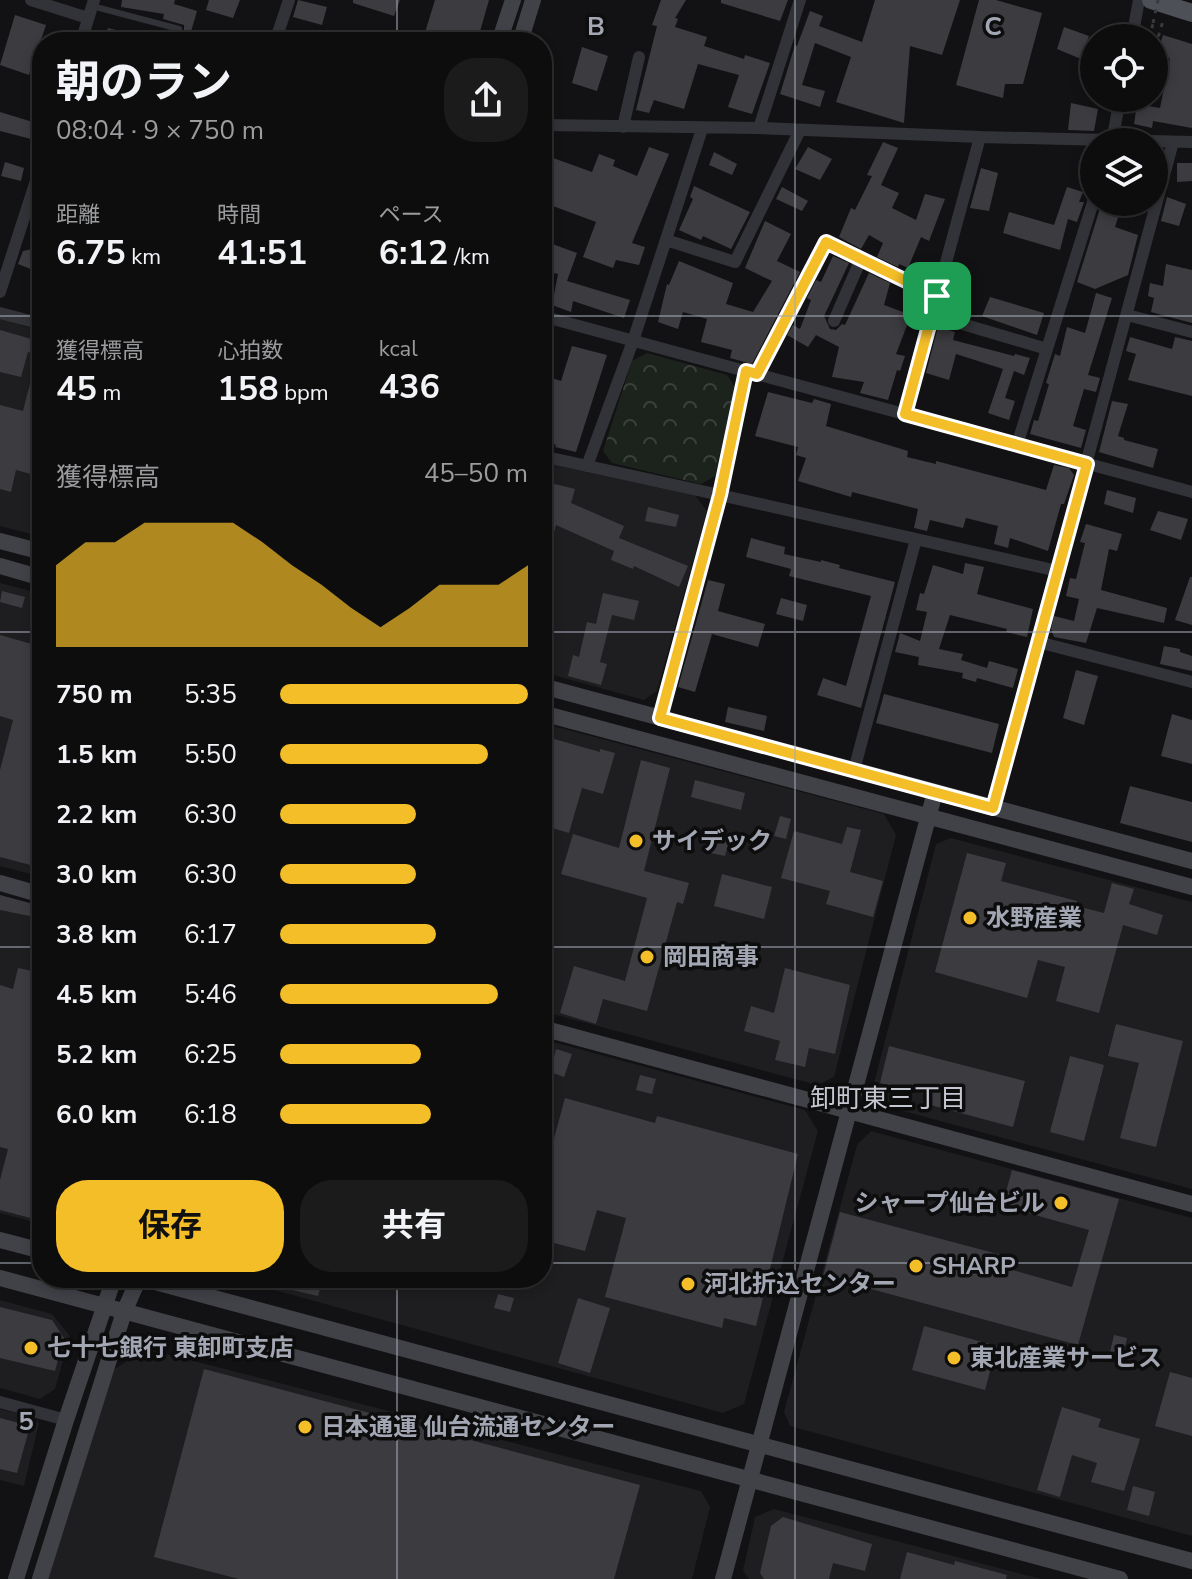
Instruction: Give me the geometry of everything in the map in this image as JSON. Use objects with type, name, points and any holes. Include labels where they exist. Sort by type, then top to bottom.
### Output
[{"type":"main road","points":[[1151,0],[1192,13]]},
{"type":"street","points":[[31,0],[92,8],[84,32]]},
{"type":"street","points":[[278,32],[289,0]]},
{"type":"street","points":[[502,32],[513,0]]},
{"type":"street","points":[[523,32],[533,0]]},
{"type":"street","points":[[759,128],[800,0]]},
{"type":"street","points":[[1135,24],[1139,0]]},
{"type":"street","points":[[623,127],[639,57]]},
{"type":"street","points":[[552,125],[759,128],[1080,140]]},
{"type":"street","points":[[587,466],[633,341],[702,129]]},
{"type":"street","points":[[666,240],[735,262],[800,130]]},
{"type":"street","points":[[905,414],[980,137]]},
{"type":"street","points":[[1168,142],[1192,142]]},
{"type":"street","points":[[993,808],[1173,142]]},
{"type":"street","points":[[0,292],[32,194]]},
{"type":"street","points":[[1017,445],[1089,216]]},
{"type":"street","points":[[660,718],[752,373],[826,242],[937,296]]},
{"type":"street","points":[[834,321],[861,259]]},
{"type":"street","points":[[0,313],[32,321]]},
{"type":"street","points":[[932,315],[1047,349]]},
{"type":"street","points":[[1127,315],[1192,332]]},
{"type":"street","points":[[552,319],[1192,492]]},
{"type":"street","points":[[552,458],[1058,571]]},
{"type":"street","points":[[854,770],[916,539]]},
{"type":"street","points":[[0,541],[32,549]]},
{"type":"street","points":[[0,566],[32,575]]},
{"type":"street","points":[[1038,642],[1192,682]]},
{"type":"street","points":[[552,689],[1192,861]]},
{"type":"street","points":[[552,716],[1192,887]]},
{"type":"street","points":[[723,1579],[935,792]]},
{"type":"street","points":[[0,883],[32,892]]},
{"type":"street","points":[[552,1031],[1192,1204]]},
{"type":"street","points":[[0,1240],[32,1248]]},
{"type":"street","points":[[0,1278],[32,1287]]},
{"type":"street","points":[[36,1288],[1120,1579]]},
{"type":"street","points":[[16,1579],[111,1288]]},
{"type":"street","points":[[40,1579],[124,1312],[135,1288]]},
{"type":"street","points":[[177,1288],[1192,1561]]},
{"type":"street","points":[[0,1402],[66,1420]]},
{"type":"lane","points":[[92,8],[179,29]]},
{"type":"path","points":[[1153,24],[1158,0]]},
{"type":"shaded area","points":[[0,319],[32,328],[32,534],[0,526]]},
{"type":"shaded area","points":[[552,463],[695,495],[707,511],[657,691],[644,700],[552,675]]},
{"type":"shaded area","points":[[0,583],[32,591],[32,874],[0,866]]},
{"type":"shaded area","points":[[552,726],[884,814],[896,835],[834,1077],[817,1085],[552,1014]]},
{"type":"shaded area","points":[[951,838],[1192,902],[1192,1189],[881,1105],[872,1091],[936,844]]},
{"type":"shaded area","points":[[0,895],[32,903],[32,1221],[0,1213]]},
{"type":"shaded area","points":[[552,1042],[805,1110],[818,1131],[744,1404],[723,1413],[267,1288],[552,1288]]},
{"type":"shaded area","points":[[871,1131],[1192,1218],[1192,1536],[790,1426],[784,1412],[857,1145]]},
{"type":"shaded area","points":[[0,1300],[52,1314],[70,1336],[55,1389],[40,1399],[0,1388]]},
{"type":"shaded area","name":"日本通運 仙台流通センター","points":[[147,1349],[701,1491],[710,1507],[692,1579],[48,1579],[114,1369]]},
{"type":"shaded area","points":[[0,1409],[32,1417],[39,1423],[24,1486],[0,1480]]},
{"type":"shaded area","points":[[774,1509],[1041,1579],[749,1579],[743,1571],[755,1517]]},
{"type":"green space","points":[[647,353],[727,375],[735,387],[715,476],[701,484],[612,463],[603,451],[632,361]]},
{"type":"building","points":[[122,0],[175,0],[174,4],[197,11],[191,32],[183,32],[184,25],[163,19],[164,14],[121,7]]},
{"type":"building","points":[[209,0],[240,0],[233,18],[206,10]]},
{"type":"building","points":[[298,0],[327,7],[322,25],[293,17]]},
{"type":"building","points":[[353,0],[400,0],[394,16],[353,3]]},
{"type":"building","points":[[435,0],[489,0],[480,32],[425,32]]},
{"type":"building","points":[[661,0],[686,0],[675,18],[678,19],[675,27],[707,37],[704,46],[744,59],[745,55],[770,63],[752,114],[728,107],[739,75],[698,64],[684,109],[654,100],[649,113],[636,110],[657,26],[652,25]]},
{"type":"building","points":[[721,0],[788,0],[780,21],[721,3]]},
{"type":"building","points":[[875,0],[960,0],[942,55],[910,46],[904,123],[836,102],[851,57],[815,43],[802,85],[825,91],[820,107],[780,94],[795,45],[810,11],[823,16],[819,26],[862,42]]},
{"type":"building","points":[[979,0],[996,0],[1042,13],[1023,84],[1005,84],[1003,98],[956,85]]},
{"type":"building","points":[[15,15],[46,25],[44,32],[32,32],[29,75],[0,65]]},
{"type":"building","points":[[1064,27],[1080,33],[1080,59],[1057,49]]},
{"type":"building","points":[[1168,37],[1192,44],[1192,128],[1153,121],[1152,128],[1134,124],[1136,112],[1168,112]]},
{"type":"building","points":[[582,47],[608,56],[597,91],[572,83]]},
{"type":"building","points":[[1071,103],[1080,105],[1080,112],[1097,112],[1095,128],[1068,130]]},
{"type":"building","points":[[0,112],[32,122],[31,139],[0,131]]},
{"type":"building","points":[[883,142],[898,148],[881,185],[899,193],[892,208],[916,220],[925,194],[945,199],[929,241],[921,237],[908,268],[899,264],[898,267],[877,257],[883,243],[869,235],[861,249],[839,237],[851,208],[855,210],[872,176],[867,175]]},
{"type":"building","points":[[649,147],[669,154],[632,243],[645,247],[639,265],[616,260],[613,268],[583,257],[596,222],[552,206],[552,158],[592,172],[599,154],[615,160],[613,166],[637,176]]},
{"type":"building","points":[[808,147],[832,159],[820,180],[795,169]]},
{"type":"building","points":[[714,152],[737,164],[732,175],[709,165]]},
{"type":"building","points":[[5,162],[24,168],[21,181],[1,176]]},
{"type":"building","points":[[1177,163],[1192,163],[1192,181],[1177,182]]},
{"type":"building","points":[[981,168],[998,173],[989,211],[970,208]]},
{"type":"building","points":[[694,186],[750,212],[731,249],[703,236],[701,240],[679,230],[693,199],[690,197]]},
{"type":"building","points":[[782,187],[808,201],[802,211],[776,199]]},
{"type":"building","points":[[1067,187],[1080,191],[1080,213],[1077,222],[1068,219],[1060,250],[1003,233],[1009,212],[1054,225]]},
{"type":"building","points":[[1168,197],[1186,204],[1179,226],[1161,221],[1162,216],[1168,216]]},
{"type":"building","points":[[1098,216],[1119,216],[1115,227],[1138,235],[1128,275],[1095,289],[1077,282]]},
{"type":"building","points":[[765,221],[791,234],[777,261],[800,272],[752,364],[730,358],[732,350],[701,342],[707,319],[683,312],[678,329],[658,322],[667,284],[679,261],[733,283],[726,304],[753,312],[772,281],[745,268]]},
{"type":"building","points":[[552,244],[577,253],[567,281],[630,300],[624,318],[573,301],[571,312],[552,305],[558,274],[552,272]]},
{"type":"building","points":[[32,249],[32,270],[18,264],[23,251]]},
{"type":"building","points":[[833,256],[849,263],[824,316],[830,329],[836,330],[845,325],[869,273],[890,283],[884,305],[911,315],[896,354],[905,356],[900,371],[897,370],[888,400],[860,393],[864,382],[832,377],[839,347],[816,335],[808,347],[787,335],[793,325],[800,329],[811,300],[807,298],[816,280],[821,282]]},
{"type":"building","points":[[1166,264],[1192,270],[1192,323],[1151,312],[1154,298],[1148,296],[1150,283],[1163,286]]},
{"type":"building","points":[[1096,293],[1112,298],[1088,375],[1100,378],[1096,392],[1084,389],[1073,426],[1086,430],[1081,448],[1030,434],[1034,420],[1038,421],[1049,384],[1046,383],[1055,354],[1060,356],[1067,327],[1085,333]]},
{"type":"building","points":[[990,297],[1044,313],[1037,335],[982,316]]},
{"type":"building","points":[[938,327],[955,332],[953,340],[1030,358],[1024,375],[1014,371],[1005,398],[1015,401],[1009,420],[988,413],[1003,369],[956,354],[949,380],[926,373]]},
{"type":"building","points":[[0,330],[32,339],[32,353],[28,352],[21,377],[0,372]]},
{"type":"building","points":[[1130,337],[1172,349],[1175,337],[1192,341],[1192,396],[1128,380],[1136,354],[1126,351]]},
{"type":"building","points":[[572,346],[607,355],[576,452],[555,447],[552,443],[552,378],[561,381]]},
{"type":"building","points":[[32,380],[32,474],[16,470],[11,492],[0,489],[0,405],[23,411]]},
{"type":"building","points":[[768,392],[812,403],[814,399],[831,404],[826,426],[908,451],[907,457],[936,464],[936,461],[1046,490],[1054,465],[1069,468],[1074,475],[1064,504],[1061,504],[1048,551],[1010,538],[1008,548],[994,544],[998,526],[966,518],[963,528],[930,520],[927,531],[914,528],[918,509],[852,492],[851,497],[798,481],[806,458],[796,455],[798,447],[755,436]]},
{"type":"building","points":[[1112,401],[1128,404],[1118,436],[1158,449],[1153,468],[1099,452]]},
{"type":"building","points":[[552,483],[575,489],[571,503],[624,526],[619,538],[688,566],[679,587],[634,566],[633,569],[611,560],[614,551],[556,525],[552,540]]},
{"type":"building","points":[[1107,490],[1136,498],[1133,513],[1104,504]]},
{"type":"building","points":[[648,507],[679,515],[676,527],[645,521]]},
{"type":"building","points":[[1158,511],[1188,519],[1181,540],[1150,530]]},
{"type":"building","points":[[1086,524],[1122,534],[1117,551],[1109,549],[1101,590],[1167,608],[1164,623],[1097,608],[1086,643],[1054,637],[1051,629],[1054,616],[1074,621],[1079,599],[1066,596],[1070,578],[1076,579],[1085,543],[1080,542]]},
{"type":"building","points":[[751,538],[785,547],[784,554],[821,560],[840,565],[839,568],[895,582],[861,708],[817,695],[823,678],[846,686],[871,596],[789,576],[791,569],[746,557]]},
{"type":"building","points":[[965,563],[984,567],[977,594],[1033,609],[1027,637],[950,615],[939,649],[963,654],[961,660],[987,668],[989,661],[1018,669],[1013,688],[977,678],[976,682],[962,678],[963,673],[918,665],[919,657],[895,652],[900,633],[920,641],[927,612],[916,610],[933,565],[963,574]]},
{"type":"building","points":[[1192,577],[1192,625],[1175,620]]},
{"type":"building","points":[[708,580],[725,584],[718,611],[765,624],[758,647],[712,634],[695,692],[678,687]]},
{"type":"building","points":[[2,591],[25,597],[22,608],[0,602]]},
{"type":"building","points":[[603,593],[639,601],[634,620],[612,615],[600,662],[607,664],[601,685],[568,676],[573,655],[579,657],[587,622],[596,624]]},
{"type":"building","points":[[781,598],[807,605],[803,621],[776,614]]},
{"type":"building","points":[[0,635],[32,644],[32,865],[0,857],[0,770],[13,720],[0,716]]},
{"type":"building","points":[[1164,646],[1180,649],[1180,652],[1192,656],[1192,671],[1160,664]]},
{"type":"building","points":[[1076,670],[1098,676],[1084,725],[1063,718]]},
{"type":"building","points":[[884,694],[999,724],[992,753],[876,723]]},
{"type":"building","points":[[728,707],[767,716],[764,731],[725,722]]},
{"type":"building","points":[[1172,714],[1192,720],[1192,764],[1161,756]]},
{"type":"building","points":[[552,738],[600,752],[600,749],[615,753],[603,794],[582,788],[569,833],[552,828]]},
{"type":"building","points":[[641,760],[670,768],[644,871],[689,883],[683,904],[677,902],[647,1011],[603,999],[596,1024],[560,1013],[574,966],[625,981],[647,898],[561,874],[573,834],[619,848]]},
{"type":"building","points":[[695,780],[745,793],[741,810],[691,797]]},
{"type":"building","points":[[1130,786],[1192,802],[1192,842],[1120,823]]},
{"type":"building","points":[[780,816],[791,819],[786,839],[774,836]]},
{"type":"building","points":[[847,827],[861,830],[850,872],[883,881],[873,917],[826,904],[830,891],[781,878],[794,831],[842,844]]},
{"type":"building","points":[[717,832],[731,835],[725,856],[711,853]]},
{"type":"building","points":[[967,853],[1006,863],[1001,881],[1077,901],[1076,906],[1104,913],[1112,883],[1134,889],[1129,904],[1163,915],[1157,935],[1123,925],[1099,1013],[1056,1001],[1065,967],[1038,960],[1027,998],[935,972]]},
{"type":"building","points":[[722,874],[772,887],[764,919],[714,906]]},
{"type":"building","points":[[0,895],[32,904],[30,916],[0,910]]},
{"type":"building","points":[[18,968],[32,971],[32,1218],[0,1210],[0,1180],[8,1149],[0,1147],[0,985],[13,989]]},
{"type":"building","points":[[785,968],[850,985],[835,1054],[809,1048],[805,1067],[775,1060],[780,1041],[744,1031],[751,1006],[774,1013]]},
{"type":"building","points":[[1116,1024],[1183,1041],[1156,1147],[1120,1138],[1139,1063],[1108,1056]]},
{"type":"building","points":[[889,1046],[1025,1081],[1013,1127],[923,1103],[925,1094],[880,1083]]},
{"type":"building","points":[[556,1049],[572,1054],[564,1077],[552,1073]]},
{"type":"building","points":[[1070,1056],[1104,1065],[1084,1141],[1050,1132]]},
{"type":"building","points":[[640,1075],[656,1079],[652,1094],[636,1090]]},
{"type":"building","points":[[565,1098],[655,1123],[657,1116],[798,1154],[756,1326],[724,1318],[722,1328],[605,1297],[626,1218],[597,1210],[585,1251],[552,1243],[553,1142]]},
{"type":"building","points":[[1012,1170],[1119,1199],[1078,1345],[823,1276],[840,1212],[1009,1257],[1006,1268],[1072,1287],[1089,1230],[1002,1206]]},
{"type":"building","points":[[284,1288],[320,1288],[318,1296]]},
{"type":"building","points":[[498,1294],[514,1298],[510,1312],[494,1308]]},
{"type":"building","points":[[578,1298],[610,1308],[590,1373],[558,1363]]},
{"type":"building","name":"七十七銀行 東卸町支店","points":[[0,1307],[52,1320],[64,1338],[55,1371],[0,1358]]},
{"type":"building","name":"東北産業サービス","points":[[924,1326],[997,1346],[985,1390],[912,1370]]},
{"type":"building","points":[[1114,1335],[1127,1338],[1122,1360],[1109,1356]]},
{"type":"building","name":"日本通運 仙台流通センター","points":[[204,1369],[640,1485],[614,1579],[239,1579],[154,1557]]},
{"type":"building","points":[[1170,1372],[1192,1378],[1192,1436],[1155,1426]]},
{"type":"building","points":[[1062,1407],[1101,1419],[1098,1427],[1140,1439],[1124,1491],[1091,1482],[1097,1463],[1072,1455],[1060,1497],[1037,1490]]},
{"type":"building","points":[[0,1418],[30,1426],[17,1473],[0,1469]]},
{"type":"building","points":[[1133,1486],[1155,1492],[1149,1516],[1127,1510]]},
{"type":"building","points":[[783,1517],[872,1544],[865,1571],[833,1563],[829,1579],[764,1579],[760,1573],[771,1526]]},
{"type":"building","points":[[907,1552],[1007,1575],[1006,1579],[900,1579]]},
{"type":"place","name":"サイデック","points":[[636,841]]},
{"type":"place","name":"水野産業","points":[[970,918]]},
{"type":"place","name":"岡田商事","points":[[647,957]]},
{"type":"place","name":"シャープ仙台ビル","points":[[1061,1203]]},
{"type":"place","name":"SHARP","points":[[916,1266]]},
{"type":"place","name":"河北折込センター","points":[[688,1284]]},
{"type":"place","name":"七十七銀行 東卸町支店","points":[[31,1348]]},
{"type":"place","name":"東北産業サービス","points":[[954,1358]]},
{"type":"place","name":"日本通運 仙台流通センター","points":[[305,1427]]},
{"type":"district","name":"卸町東三丁目","points":[[888,1098]]},
{"type":"route","points":[[826,242],[937,296],[905,414],[1087,464],[993,808],[660,718],[720,495],[746,371],[757,374],[826,242]]}]
